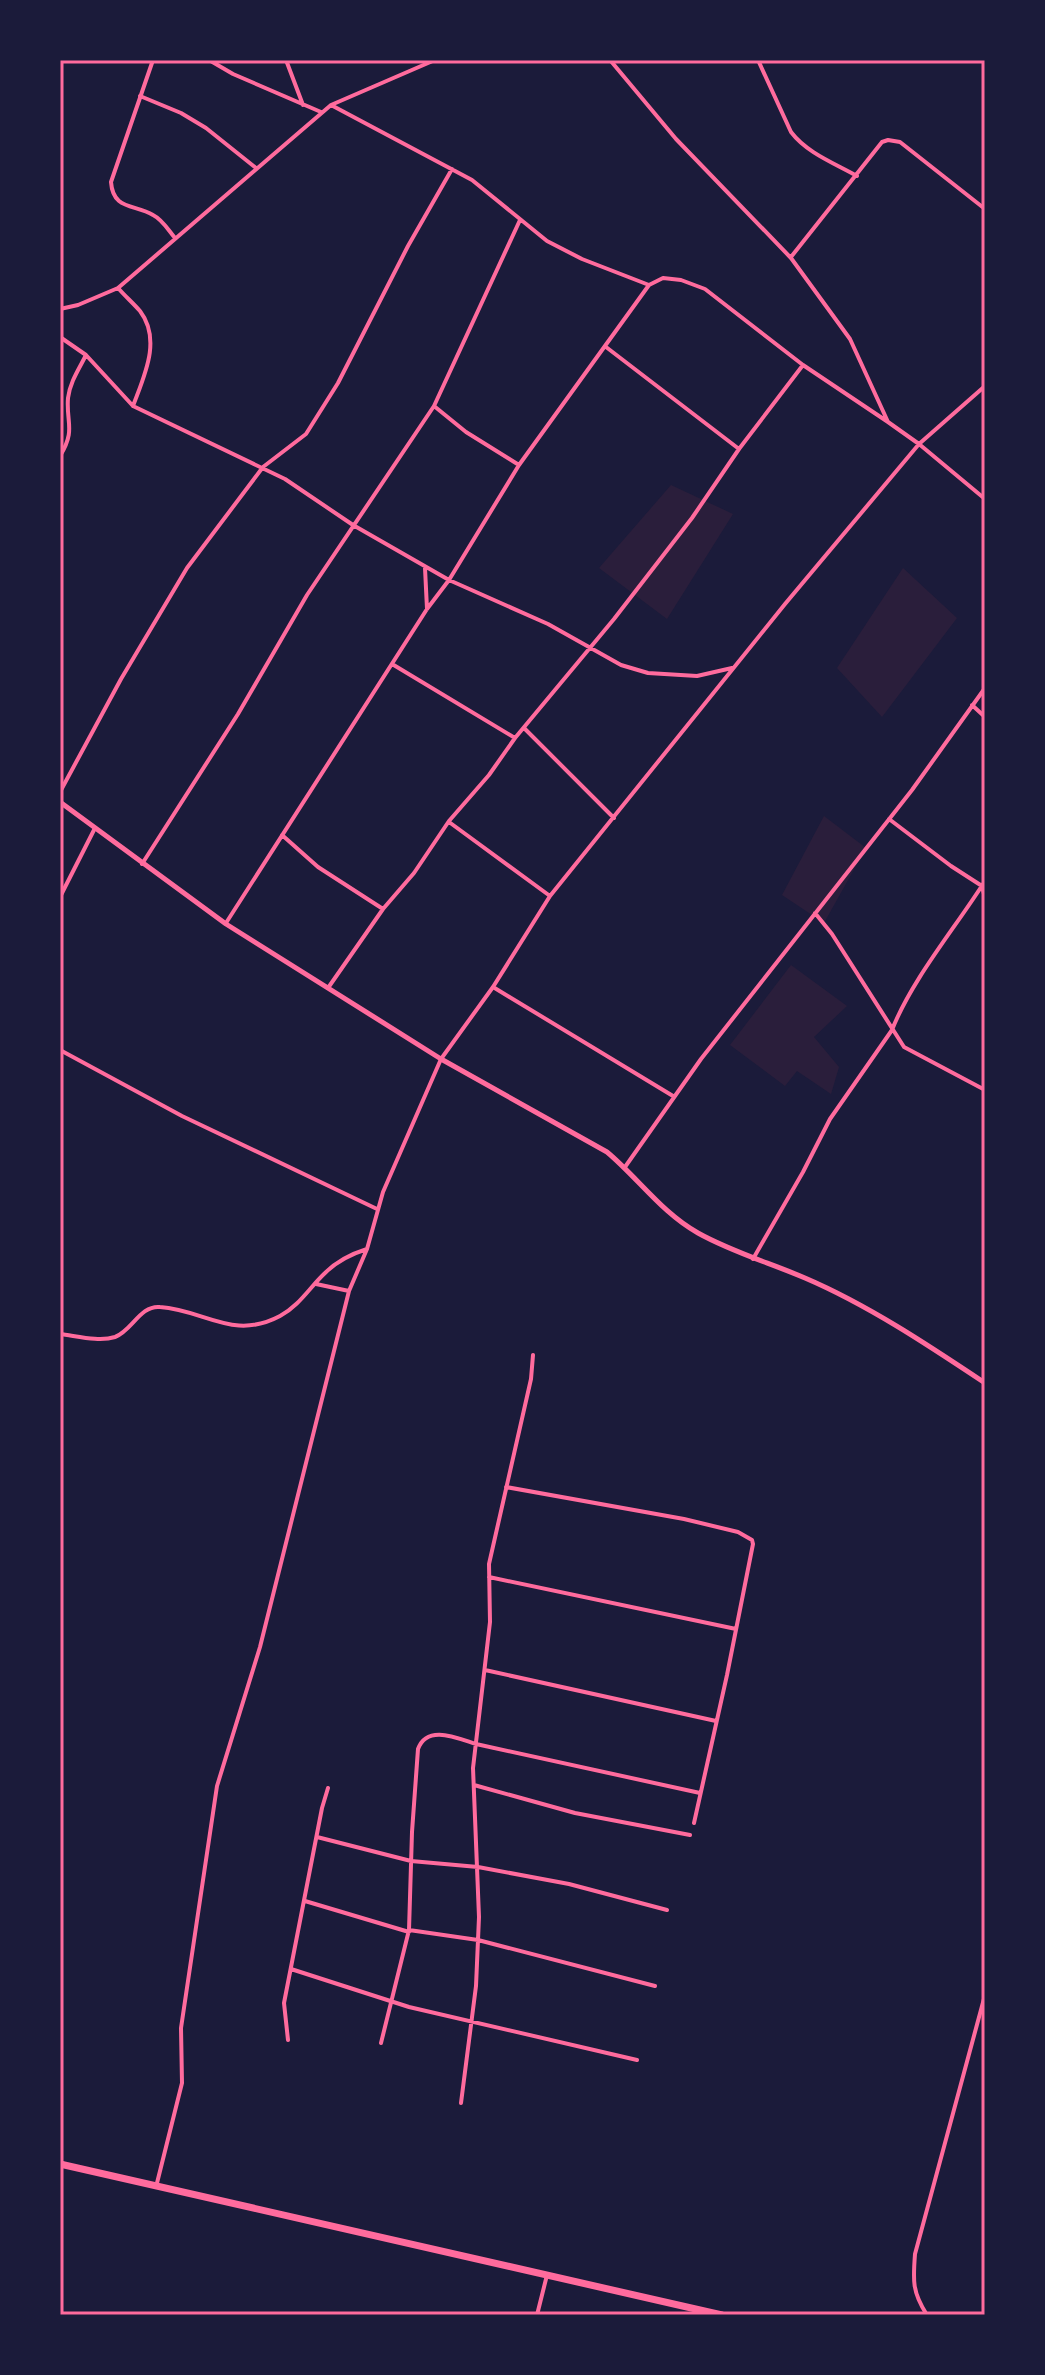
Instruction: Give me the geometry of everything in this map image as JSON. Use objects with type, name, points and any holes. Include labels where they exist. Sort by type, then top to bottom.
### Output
[{"type":"main road","points":[[60,2164],[722,2315]]},
{"type":"street","points":[[153,60],[111,182],[111,193],[125,206],[161,220],[175,238]]},
{"type":"street","points":[[209,60],[233,74],[321,112]]},
{"type":"street","points":[[286,60],[303,105]]},
{"type":"street","points":[[60,309],[118,288],[331,105],[435,60]]},
{"type":"street","points":[[610,60],[676,139],[791,258],[850,339],[888,422]]},
{"type":"street","points":[[758,60],[797,140],[808,150],[857,176]]},
{"type":"street","points":[[140,96],[181,113],[206,128],[257,168]]},
{"type":"street","points":[[331,105],[452,169],[491,194],[547,241],[649,285]]},
{"type":"street","points":[[791,258],[882,142],[900,142],[985,209]]},
{"type":"street","points":[[60,792],[121,679],[187,568],[263,467],[306,434],[338,383],[408,246],[452,169]]},
{"type":"street","points":[[142,864],[238,714],[307,595],[434,406],[520,220]]},
{"type":"street","points":[[226,924],[427,609],[449,580],[519,465],[649,285],[663,278],[681,280],[705,289],[803,365],[919,444],[985,499]]},
{"type":"street","points":[[118,288],[140,311],[151,343],[149,363],[133,406]]},
{"type":"street","points":[[60,337],[86,355],[133,406],[263,467],[425,568],[548,624],[621,665],[648,673],[697,676],[734,668]]},
{"type":"street","points":[[606,347],[739,449]]},
{"type":"street","points":[[60,456],[69,435],[71,384],[86,355]]},
{"type":"street","points":[[328,988],[449,821],[614,619],[803,365]]},
{"type":"street","points":[[156,2187],[182,2083],[181,2028],[217,1786],[260,1647],[349,1291],[367,1249],[377,1209],[441,1059],[493,987],[550,896],[670,744],[919,444],[985,386]]},
{"type":"street","points":[[434,406],[466,432],[519,465]]},
{"type":"street","points":[[425,568],[427,609]]},
{"type":"street","points":[[392,664],[515,738]]},
{"type":"street","points":[[625,1167],[673,1096],[912,790],[985,688]]},
{"type":"street","points":[[972,705],[985,717]]},
{"type":"street","points":[[524,728],[614,818]]},
{"type":"street","points":[[60,802],[226,924],[441,1059],[607,1152],[625,1167],[639,1185],[696,1232],[833,1292],[947,1357],[985,1383]]},
{"type":"street","points":[[889,819],[951,866],[983,883]]},
{"type":"street","points":[[449,821],[550,896]]},
{"type":"street","points":[[60,897],[95,828]]},
{"type":"street","points":[[282,835],[318,867],[383,909]]},
{"type":"street","points":[[983,883],[985,898]]},
{"type":"street","points":[[753,1259],[830,1119],[892,1030],[897,1017],[983,883]]},
{"type":"street","points":[[815,913],[832,934],[904,1047],[985,1090]]},
{"type":"street","points":[[493,987],[673,1096]]},
{"type":"street","points":[[60,1050],[182,1116],[377,1209]]},
{"type":"street","points":[[60,1334],[111,1338],[120,1335],[135,1319],[154,1307],[177,1310],[225,1325],[240,1327],[259,1324],[281,1316],[298,1303],[323,1274],[348,1255],[367,1249]]},
{"type":"street","points":[[316,1284],[349,1291]]},
{"type":"street","points":[[461,2103],[472,2023],[478,1940],[473,1768],[490,1622],[489,1564],[531,1379],[533,1355]]},
{"type":"street","points":[[505,1487],[684,1519],[748,1537],[753,1544],[694,1823]]},
{"type":"street","points":[[489,1577],[736,1629]]},
{"type":"street","points":[[485,1670],[717,1721]]},
{"type":"street","points":[[381,2043],[409,1931],[418,1749],[421,1740],[430,1734],[459,1739],[700,1793]]},
{"type":"street","points":[[474,1785],[575,1813],[690,1835]]},
{"type":"street","points":[[288,2040],[284,2003],[328,1788]]},
{"type":"street","points":[[317,1837],[411,1861],[478,1867],[593,1890],[667,1910]]},
{"type":"street","points":[[305,1901],[409,1931],[478,1940],[655,1986]]},
{"type":"street","points":[[291,1969],[390,2002],[637,2060]]},
{"type":"street","points":[[927,2315],[918,2301],[913,2284],[915,2254],[985,1995]]},
{"type":"street","points":[[537,2315],[547,2275]]},
{"type":"shaded area","points":[[671,485],[733,514],[667,619],[599,568]]},
{"type":"shaded area","points":[[903,568],[957,618],[882,717],[837,668]]},
{"type":"shaded area","points":[[824,816],[866,848],[824,923],[782,895]]},
{"type":"shaded area","points":[[791,965],[847,1006],[814,1037],[839,1067],[831,1094],[797,1071],[785,1086],[730,1045]]}]
